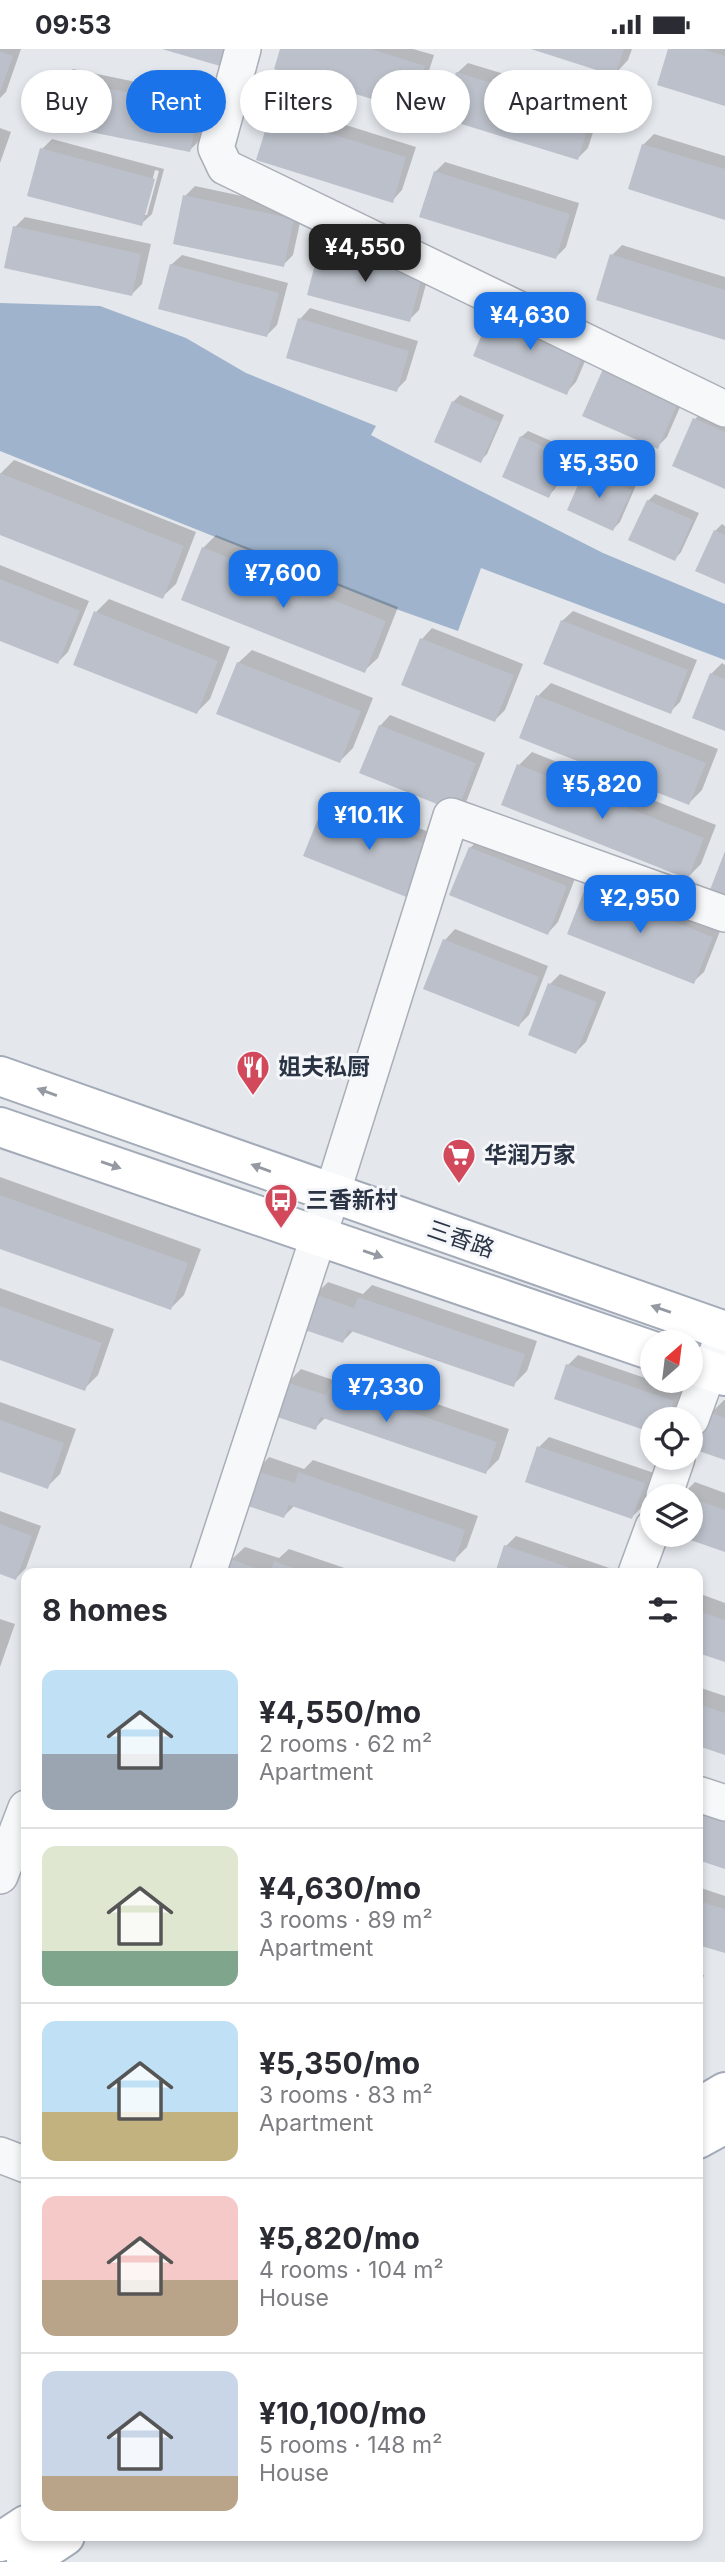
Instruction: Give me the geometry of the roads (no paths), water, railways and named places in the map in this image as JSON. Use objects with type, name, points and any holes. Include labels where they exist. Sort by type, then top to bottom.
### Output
[{"type":"main road","name":"三香路","points":[[0,1076],[725,1333]]},
{"type":"main road","name":"三香路","points":[[0,1127],[640,1346]]},
{"type":"main road","points":[[703,2105],[725,2092]]},
{"type":"main road","points":[[703,2136],[725,2124]]},
{"type":"main road","points":[[0,2542],[21,2528]]},
{"type":"main road","points":[[26,2562],[58,2541]]},
{"type":"street","points":[[243,49],[216,148],[225,167],[725,409]]},
{"type":"street","points":[[210,1568],[319,1235],[451,816],[725,914]]},
{"type":"street","points":[[695,1407],[725,1333]]},
{"type":"street","points":[[638,1568],[646,1547]]},
{"type":"street","points":[[703,1796],[725,1803]]},
{"type":"street","points":[[0,1876],[21,1821]]},
{"type":"street","points":[[0,2155],[21,2163]]},
{"type":"water","points":[[0,303],[100,306],[186,338],[246,373],[376,426],[371,435],[384,442],[603,553],[725,604],[725,660],[481,568],[458,631],[396,609],[0,451]]},
{"type":"place","name":"姐夫私厨","points":[[253,1097]]},
{"type":"place","name":"华润万家","points":[[459,1185]]},
{"type":"place","name":"三香新村","points":[[281,1230]]}]
